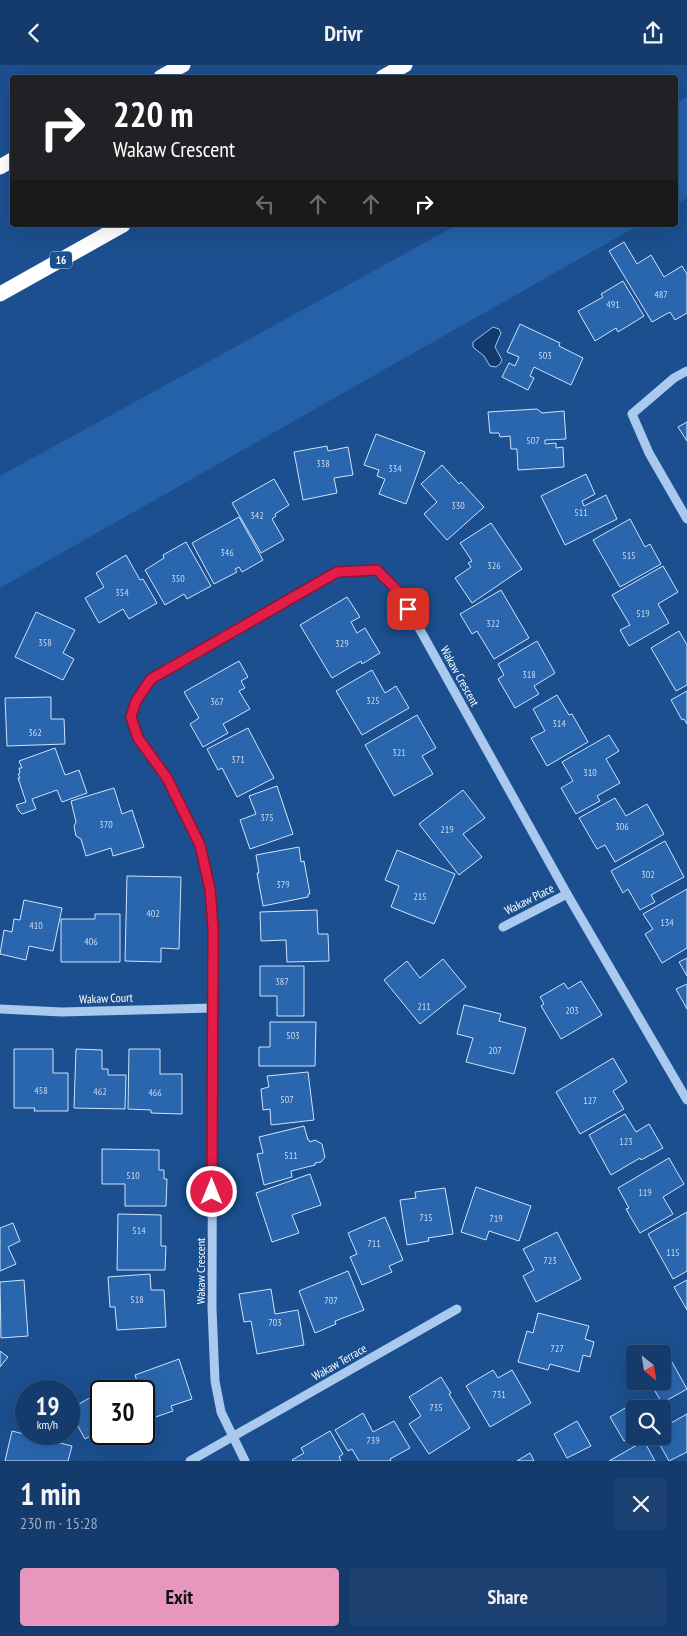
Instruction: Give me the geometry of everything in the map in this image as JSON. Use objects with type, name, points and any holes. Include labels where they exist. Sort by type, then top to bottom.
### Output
[{"type":"highway","points":[[165,75],[183,65]]},
{"type":"highway","points":[[387,75],[405,65]]},
{"type":"highway","name":"16","points":[[0,294],[118,227]]},
{"type":"street","points":[[687,371],[674,378],[632,414],[649,453],[687,519]]},
{"type":"street","name":"Wakaw Crescent","points":[[245,1461],[221,1412],[215,1381],[212,1308],[213,928],[210,889],[200,845],[167,778],[138,738],[131,717],[136,701],[151,679],[337,572],[377,570],[399,592],[566,894],[687,1100]]},
{"type":"street","name":"Wakaw Place","points":[[503,927],[566,894]]},
{"type":"street","name":"Wakaw Court","points":[[0,1009],[62,1012],[213,1008]]},
{"type":"street","name":"Wakaw Terrace","points":[[190,1461],[456,1309]]},
{"type":"shaded area","points":[[687,97],[687,198],[678,203],[678,102]]},
{"type":"shaded area","points":[[453,227],[635,227],[0,588],[0,476]]},
{"type":"shaded area","points":[[493,327],[499,329],[501,333],[495,347],[502,360],[496,367],[490,366],[484,356],[473,347],[473,342]]},
{"type":"building","points":[[624,242],[637,264],[651,255],[664,277],[682,266],[687,274],[687,313],[675,320],[670,312],[652,322],[609,251]]},
{"type":"building","points":[[623,281],[644,316],[618,332],[616,328],[595,341],[578,311],[603,297],[601,294]]},
{"type":"building","points":[[520,324],[560,343],[559,346],[583,358],[571,385],[534,367],[530,376],[534,378],[528,390],[502,377],[509,363],[515,366],[519,357],[507,352]]},
{"type":"building","points":[[537,409],[542,413],[564,411],[566,439],[545,440],[545,444],[556,443],[556,448],[563,447],[564,467],[518,470],[517,449],[511,449],[510,436],[500,437],[499,433],[490,433],[488,412]]},
{"type":"building","points":[[687,422],[687,441],[678,427]]},
{"type":"building","points":[[376,434],[425,452],[406,504],[379,494],[385,479],[377,476],[379,470],[364,465]]},
{"type":"building","points":[[327,446],[328,451],[348,447],[353,475],[334,478],[337,493],[303,500],[294,452]]},
{"type":"building","points":[[442,465],[484,507],[447,540],[424,514],[437,502],[421,484]]},
{"type":"building","points":[[586,474],[595,494],[582,501],[584,506],[606,495],[617,519],[565,545],[541,496]]},
{"type":"building","points":[[274,479],[289,505],[275,514],[276,516],[272,519],[284,540],[261,553],[232,503]]},
{"type":"building","points":[[239,517],[263,560],[242,572],[239,567],[235,569],[237,572],[214,584],[192,543]]},
{"type":"building","points":[[630,519],[645,547],[650,544],[661,564],[620,587],[593,540]]},
{"type":"building","points":[[491,523],[522,569],[472,603],[455,578],[471,567],[468,563],[472,561],[460,543]]},
{"type":"building","points":[[186,542],[211,586],[187,599],[184,594],[165,605],[145,570],[164,558],[163,555]]},
{"type":"building","points":[[126,555],[140,580],[143,579],[157,603],[129,619],[123,609],[99,623],[85,598],[104,587],[96,573]]},
{"type":"building","points":[[663,566],[678,592],[658,604],[669,623],[629,646],[620,630],[630,625],[612,595]]},
{"type":"building","points":[[501,590],[529,638],[494,659],[477,631],[472,634],[460,614]]},
{"type":"building","points":[[347,597],[360,617],[351,622],[357,633],[365,628],[380,653],[362,664],[361,661],[332,678],[300,625]]},
{"type":"building","points":[[36,612],[75,630],[63,653],[74,659],[63,680],[15,657]]},
{"type":"building","points":[[679,631],[687,645],[687,685],[676,691],[651,648]]},
{"type":"building","points":[[537,641],[555,673],[534,686],[539,694],[515,708],[498,679],[504,675],[498,664]]},
{"type":"building","points":[[239,661],[248,677],[241,681],[245,688],[239,691],[250,709],[223,724],[228,733],[203,747],[190,724],[199,718],[184,692]]},
{"type":"building","points":[[372,670],[385,693],[396,686],[409,708],[362,735],[336,691]]},
{"type":"building","points":[[687,691],[687,724],[684,719],[682,720],[671,700]]},
{"type":"building","points":[[557,695],[569,715],[572,714],[588,742],[547,766],[531,738],[545,731],[533,709]]},
{"type":"building","points":[[51,697],[51,719],[64,719],[65,744],[7,746],[5,698]]},
{"type":"building","points":[[417,715],[436,748],[422,756],[433,774],[394,796],[365,745]]},
{"type":"building","points":[[248,728],[274,778],[237,797],[222,768],[218,770],[207,749]]},
{"type":"building","points":[[609,735],[619,751],[606,759],[620,783],[597,796],[600,801],[576,814],[561,788],[573,781],[562,762]]},
{"type":"building","points":[[55,748],[65,775],[79,770],[87,793],[62,802],[57,790],[32,799],[36,809],[22,814],[16,805],[26,802],[18,778],[20,778],[18,774],[20,773],[19,768],[22,768],[19,761]]},
{"type":"building","points":[[277,786],[293,834],[250,849],[240,820],[256,814],[249,796]]},
{"type":"building","points":[[114,788],[122,814],[132,810],[144,847],[113,856],[111,848],[86,856],[81,839],[76,836],[74,826],[76,822],[71,801]]},
{"type":"building","points":[[463,790],[485,818],[463,834],[482,857],[459,875],[419,824]]},
{"type":"building","points":[[615,798],[626,816],[647,804],[664,834],[615,862],[605,845],[597,849],[579,818]]},
{"type":"building","points":[[665,841],[684,877],[651,895],[655,902],[640,910],[628,889],[623,893],[611,871]]},
{"type":"building","points":[[299,847],[301,862],[304,861],[310,894],[308,894],[308,897],[263,906],[256,855]]},
{"type":"building","points":[[397,850],[455,874],[434,924],[391,907],[399,886],[385,880]]},
{"type":"building","points":[[127,876],[181,877],[179,949],[161,948],[161,962],[125,961]]},
{"type":"building","points":[[687,889],[687,948],[662,963],[645,934],[653,929],[643,914]]},
{"type":"building","points":[[24,900],[62,908],[53,951],[29,946],[26,960],[0,954],[4,930],[12,932],[14,919],[20,920]]},
{"type":"building","points":[[317,910],[318,934],[328,934],[329,961],[287,962],[286,940],[261,941],[260,912]]},
{"type":"building","points":[[95,914],[120,914],[120,962],[61,962],[61,919],[95,919]]},
{"type":"building","points":[[687,958],[687,976],[679,962]]},
{"type":"building","points":[[443,959],[466,987],[420,1024],[384,980],[407,961],[420,978]]},
{"type":"building","points":[[260,966],[304,966],[304,1016],[277,1016],[277,996],[260,996]]},
{"type":"building","points":[[581,981],[602,1015],[561,1039],[541,1006],[544,1004],[540,997],[564,983],[568,989]]},
{"type":"building","points":[[687,984],[687,1009],[676,989]]},
{"type":"building","points":[[464,1005],[501,1014],[499,1021],[526,1028],[514,1074],[466,1062],[473,1038],[457,1034]]},
{"type":"building","points":[[270,1022],[316,1022],[315,1066],[259,1066],[259,1047],[270,1047]]},
{"type":"building","points":[[14,1049],[53,1049],[53,1073],[68,1073],[68,1111],[34,1111],[35,1108],[14,1108]]},
{"type":"building","points":[[76,1049],[102,1050],[102,1069],[108,1069],[108,1075],[126,1075],[125,1109],[74,1108]]},
{"type":"building","points":[[129,1049],[160,1049],[160,1074],[182,1074],[182,1114],[151,1113],[151,1110],[128,1109]]},
{"type":"building","points":[[613,1058],[627,1082],[613,1091],[624,1109],[580,1134],[556,1092]]},
{"type":"building","points":[[308,1072],[314,1120],[271,1125],[270,1109],[263,1110],[261,1089],[269,1087],[267,1076]]},
{"type":"building","points":[[625,1114],[636,1132],[649,1124],[663,1148],[641,1160],[640,1158],[611,1175],[589,1135]]},
{"type":"building","points":[[304,1126],[310,1142],[315,1140],[322,1144],[325,1157],[321,1162],[315,1163],[315,1165],[291,1171],[292,1177],[264,1185],[257,1154],[263,1153],[259,1137]]},
{"type":"building","points":[[102,1149],[159,1150],[159,1170],[164,1170],[164,1179],[167,1179],[166,1206],[125,1206],[125,1184],[102,1184]]},
{"type":"building","points":[[669,1158],[684,1184],[663,1197],[673,1214],[640,1233],[626,1209],[629,1208],[618,1188]]},
{"type":"building","points":[[310,1174],[321,1205],[292,1215],[299,1233],[272,1242],[256,1193]]},
{"type":"building","points":[[476,1187],[531,1206],[519,1241],[489,1231],[486,1240],[461,1232]]},
{"type":"building","points":[[445,1188],[453,1234],[428,1238],[429,1241],[407,1245],[400,1200],[416,1198],[415,1192]]},
{"type":"building","points":[[687,1212],[687,1271],[673,1279],[648,1234]]},
{"type":"building","points":[[118,1214],[161,1215],[161,1246],[166,1246],[165,1270],[117,1270]]},
{"type":"building","points":[[385,1217],[403,1260],[389,1266],[392,1272],[362,1285],[350,1257],[357,1254],[348,1233]]},
{"type":"building","points":[[13,1223],[20,1241],[8,1247],[16,1264],[0,1271],[0,1228]]},
{"type":"building","points":[[557,1232],[581,1279],[536,1302],[523,1276],[534,1270],[523,1249]]},
{"type":"building","points":[[348,1271],[364,1310],[335,1321],[336,1324],[315,1333],[299,1291]]},
{"type":"building","points":[[150,1274],[151,1290],[164,1290],[166,1327],[117,1330],[115,1307],[110,1307],[108,1277]]},
{"type":"building","points":[[24,1280],[28,1336],[1,1338],[0,1282]]},
{"type":"building","points":[[687,1280],[687,1310],[674,1287]]},
{"type":"building","points":[[271,1289],[275,1314],[298,1310],[304,1345],[257,1354],[251,1321],[244,1322],[239,1294]]},
{"type":"building","points":[[538,1313],[589,1326],[585,1339],[594,1342],[590,1357],[583,1355],[579,1372],[550,1364],[548,1370],[518,1362],[527,1331],[533,1333]]},
{"type":"building","points":[[0,1351],[8,1357],[0,1367]]},
{"type":"building","points":[[179,1359],[192,1399],[171,1406],[173,1411],[155,1417],[155,1380],[137,1380],[135,1375]]},
{"type":"building","points":[[671,1362],[687,1389],[667,1400],[660,1400],[654,1390],[671,1390]]},
{"type":"building","points":[[493,1370],[498,1378],[512,1370],[531,1403],[490,1427],[466,1386]]},
{"type":"building","points":[[441,1377],[470,1428],[429,1454],[409,1424],[421,1416],[409,1397]]},
{"type":"building","points":[[90,1398],[90,1436],[85,1439],[80,1430],[80,1403]]},
{"type":"building","points":[[626,1408],[626,1440],[624,1441],[610,1417]]},
{"type":"building","points":[[363,1413],[373,1432],[394,1421],[410,1448],[390,1459],[391,1461],[359,1461],[352,1449],[348,1451],[335,1430]]},
{"type":"building","points":[[687,1414],[687,1452],[669,1461],[660,1445],[671,1445],[671,1423]]},
{"type":"building","points":[[577,1421],[591,1446],[567,1458],[554,1434]]},
{"type":"building","points":[[12,1431],[15,1432],[15,1445],[72,1446],[68,1461],[5,1461]]},
{"type":"building","points":[[330,1431],[343,1454],[339,1457],[341,1461],[292,1460],[304,1453],[301,1448]]},
{"type":"building","points":[[637,1445],[646,1445],[655,1461],[609,1461]]},
{"type":"building","points":[[530,1453],[534,1461],[517,1461]]},
{"type":"route","points":[[212,1192],[213,928],[210,889],[200,845],[167,778],[138,738],[131,717],[136,701],[151,679],[337,572],[377,570],[399,592],[408,609]]}]
